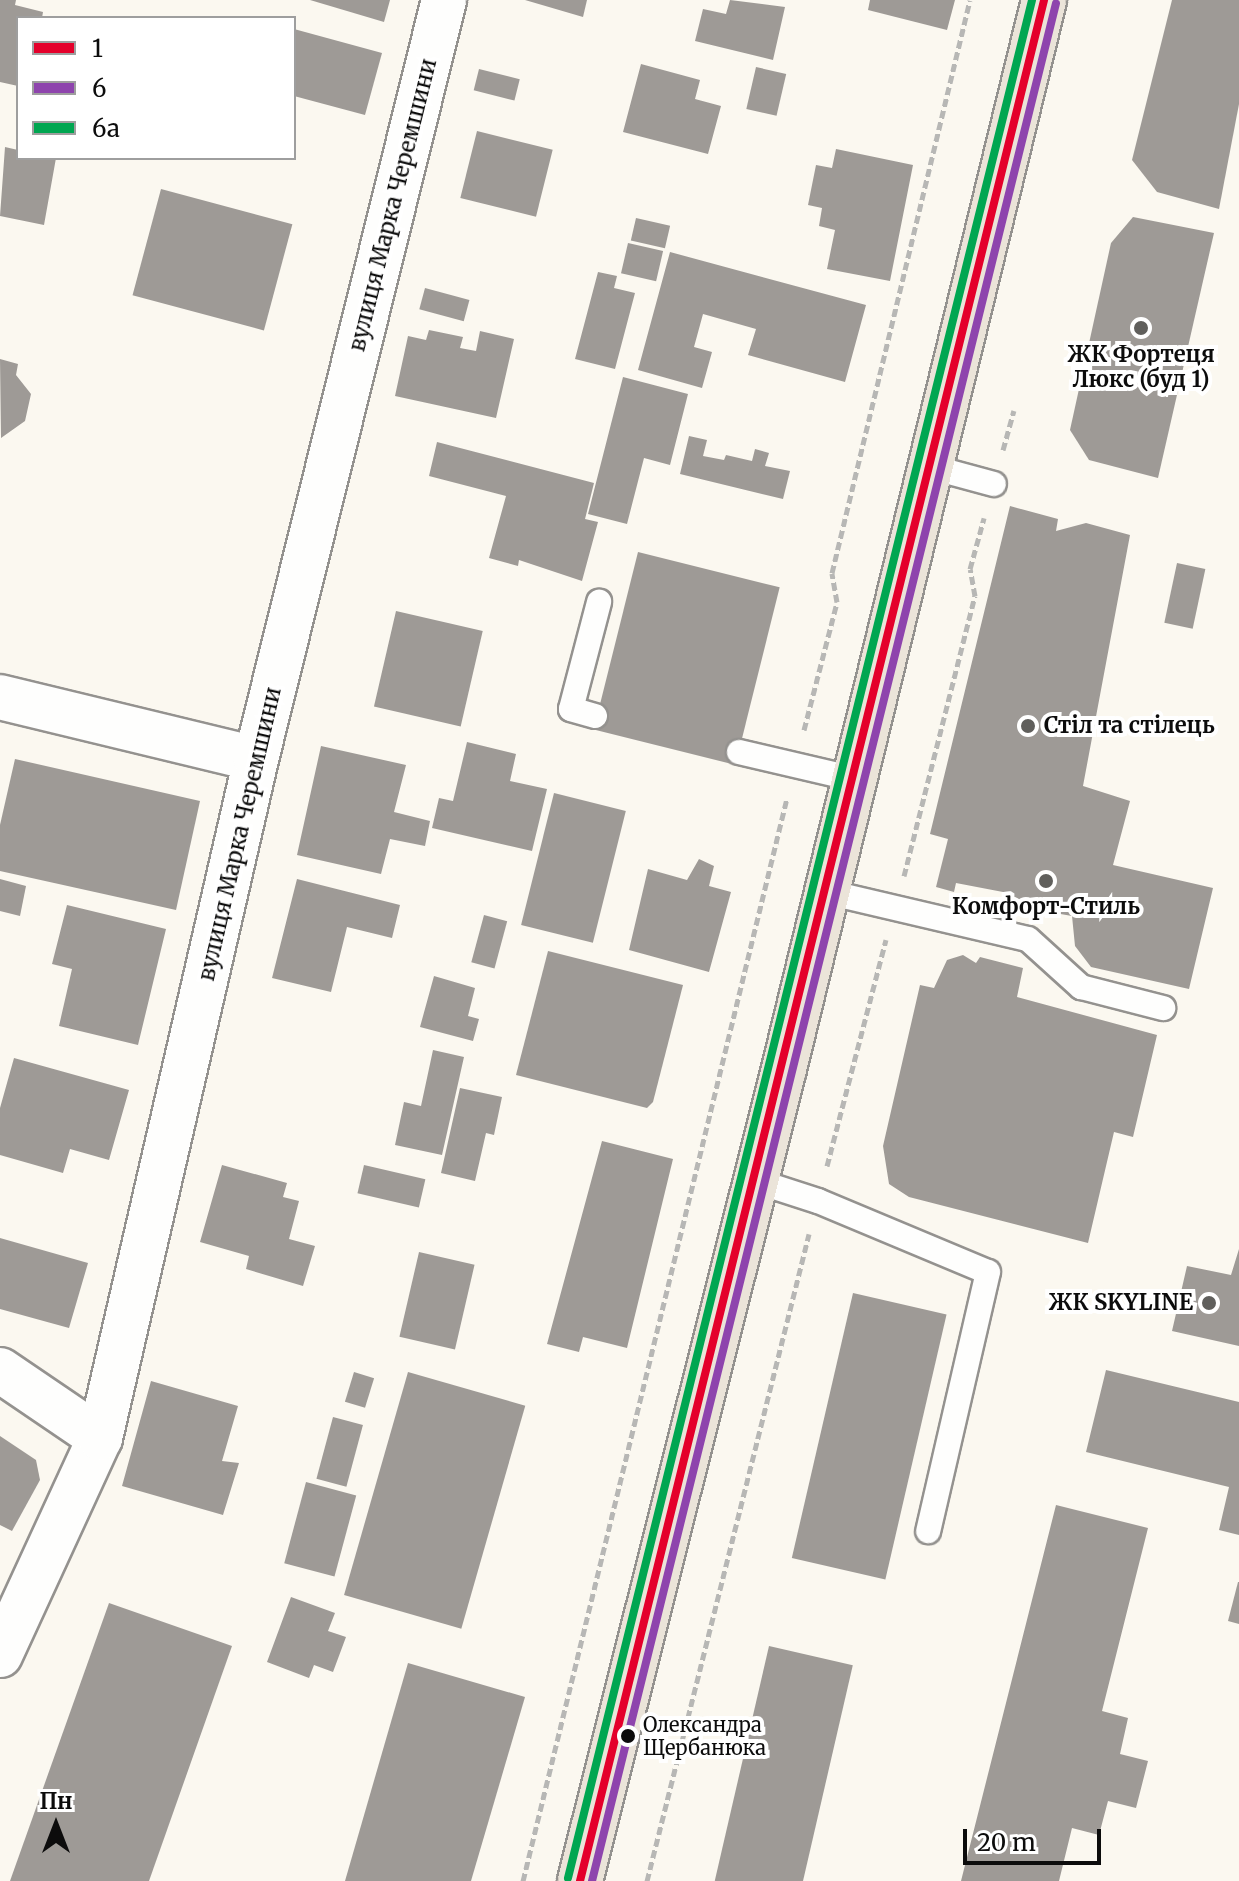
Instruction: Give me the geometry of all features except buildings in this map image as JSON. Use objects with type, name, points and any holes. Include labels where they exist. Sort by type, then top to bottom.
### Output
[{"type":"main road","points":[[580,1881],[756,1181],[1044,0]]},
{"type":"street","name":"вулиця Марка Черемшини","points":[[0,1655],[100,1438],[256,759],[444,0]]},
{"type":"street","points":[[0,697],[256,759]]},
{"type":"street","points":[[0,1370],[100,1438]]},
{"type":"lane","points":[[931,467],[994,484]]},
{"type":"lane","points":[[595,716],[571,709],[599,602]]},
{"type":"lane","points":[[739,752],[855,779]]},
{"type":"lane","points":[[827,892],[895,905],[1028,939],[1081,987],[1163,1008]]},
{"type":"lane","points":[[756,1181],[818,1201],[988,1272],[928,1531]]},
{"type":"path","points":[[523,1881],[837,602],[832,573],[970,0]]},
{"type":"path","points":[[647,1881],[818,1201],[975,596],[970,569],[1014,410]]},
{"type":"transit line","name":"6а","points":[[568,1878],[1032,0]]},
{"type":"transit line","name":"1","points":[[580,1881],[1044,0]]},
{"type":"transit line","name":"6","points":[[592,1881],[1056,3]]},
{"type":"place","name":"ЖК Фортеця Люкс (буд 1)","points":[[1141,328]]},
{"type":"place","name":"Стіл та стілець","points":[[1028,726]]},
{"type":"place","name":"Комфорт-Стиль","points":[[1046,881]]},
{"type":"place","name":"ЖК SKYLINE","points":[[1209,1303]]},
{"type":"place","name":"Олександра Щербанюка","points":[[628,1736]]}]
